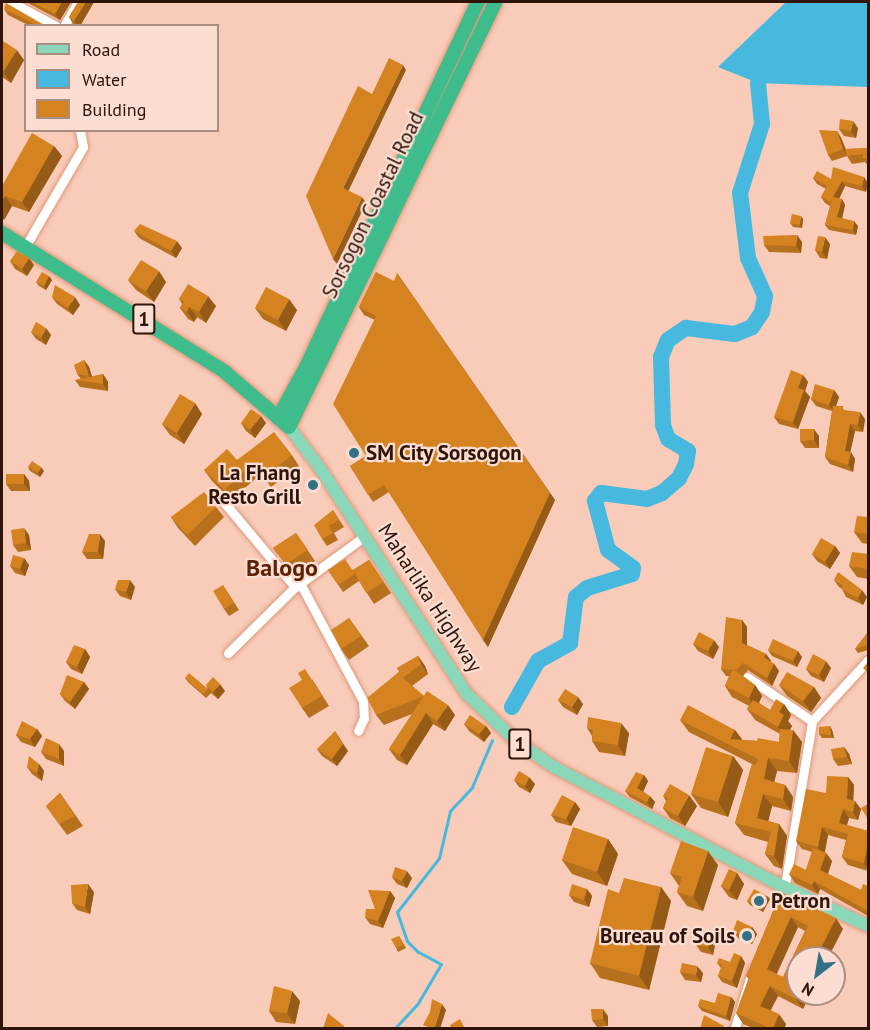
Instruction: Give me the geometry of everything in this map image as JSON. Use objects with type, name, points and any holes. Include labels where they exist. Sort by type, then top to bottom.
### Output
[{"type":"highway","name":"Sorsogon Coastal Road","points":[[278,418],[306,367],[478,2]]},
{"type":"highway","name":"Sorsogon Coastal Road","points":[[289,428],[495,2]]},
{"type":"highway","name":"Maharlika Highway","points":[[2,233],[225,372],[289,428]]},
{"type":"main road","name":"Maharlika Highway","points":[[289,428],[365,536],[467,694],[517,742],[554,767],[786,887],[868,926]]},
{"type":"street","points":[[11,2],[52,24]]},
{"type":"street","points":[[65,24],[78,2]]},
{"type":"street","points":[[25,247],[83,147],[80,132]]},
{"type":"street","points":[[222,500],[297,585],[363,701],[364,718],[358,731]]},
{"type":"street","points":[[228,653],[297,585],[365,536]]},
{"type":"street","points":[[778,906],[786,887],[812,722],[868,660]]},
{"type":"street","points":[[747,677],[812,722]]},
{"type":"street","points":[[735,1029],[758,953]]},
{"type":"water","points":[[786,2],[868,2],[868,87],[758,83],[718,67]]},
{"type":"building","points":[[32,2],[62,2],[55,14]]},
{"type":"building","points":[[78,2],[86,2],[74,21],[69,17]]},
{"type":"building","points":[[6,3],[43,24],[35,24],[4,9]]},
{"type":"building","points":[[2,42],[17,50],[3,72]]},
{"type":"building","points":[[389,58],[403,65],[343,188],[362,197],[333,259],[306,196],[358,86],[372,94]]},
{"type":"building","points":[[840,119],[853,121],[851,131],[839,129]]},
{"type":"building","points":[[819,130],[837,131],[843,149],[828,155]]},
{"type":"building","points":[[32,133],[54,146],[22,202],[5,196],[2,201],[2,186]]},
{"type":"building","points":[[868,148],[868,159],[863,158],[863,154],[847,156],[845,149]]},
{"type":"building","points":[[833,167],[864,177],[862,186],[842,181],[833,197],[842,199],[837,217],[854,221],[853,230],[825,225],[832,199],[830,202],[821,197],[827,186],[813,178],[817,171],[831,179]]},
{"type":"building","points":[[792,214],[801,216],[800,225],[790,223]]},
{"type":"building","points":[[140,224],[177,241],[171,251],[134,231]]},
{"type":"building","points":[[797,235],[796,246],[764,245],[763,236]]},
{"type":"building","points":[[818,236],[825,237],[822,252],[815,250]]},
{"type":"building","points":[[17,251],[29,258],[22,269],[10,261]]},
{"type":"building","points":[[141,260],[159,271],[146,291],[128,280]]},
{"type":"building","points":[[42,272],[49,276],[44,286],[36,282]]},
{"type":"building","points":[[376,272],[394,281],[397,273],[550,493],[483,640],[384,485],[368,495],[350,466],[366,456],[333,404],[376,316],[359,307]]},
{"type":"building","points":[[188,284],[208,296],[199,312],[189,307],[187,312],[180,308],[184,302],[179,299]]},
{"type":"building","points":[[55,285],[75,297],[68,308],[52,297]]},
{"type":"building","points":[[266,287],[289,299],[278,320],[255,308]]},
{"type":"building","points":[[36,322],[46,328],[41,338],[31,332]]},
{"type":"building","points":[[84,360],[89,376],[77,374],[74,365]]},
{"type":"building","points":[[791,370],[803,375],[798,388],[804,390],[793,422],[774,417]]},
{"type":"building","points":[[103,374],[103,384],[75,380]]},
{"type":"building","points":[[815,384],[834,390],[829,405],[811,399]]},
{"type":"building","points":[[180,394],[195,403],[177,433],[162,424]]},
{"type":"building","points":[[833,406],[843,406],[843,410],[860,412],[858,425],[850,424],[845,451],[851,452],[848,465],[825,457]]},
{"type":"building","points":[[251,409],[261,416],[250,430],[241,423]]},
{"type":"building","points":[[800,429],[814,429],[814,440],[800,441]]},
{"type":"building","points":[[274,432],[292,455],[264,477],[253,463],[224,490],[204,470],[227,449],[237,460]]},
{"type":"building","points":[[32,461],[41,467],[38,473],[28,467]]},
{"type":"building","points":[[6,474],[24,474],[24,484],[6,484]]},
{"type":"building","points":[[204,492],[216,507],[187,535],[171,517]]},
{"type":"building","points":[[333,510],[339,520],[329,526],[333,533],[322,539],[314,525]]},
{"type":"building","points":[[857,516],[868,517],[868,534],[854,532]]},
{"type":"building","points":[[24,528],[26,543],[13,545],[11,530]]},
{"type":"building","points":[[296,533],[308,550],[286,564],[273,548]]},
{"type":"building","points":[[89,534],[100,534],[98,552],[82,552]]},
{"type":"building","points":[[821,538],[835,546],[825,562],[812,554]]},
{"type":"building","points":[[852,552],[868,554],[868,569],[849,566]]},
{"type":"building","points":[[13,555],[24,558],[20,569],[10,566]]},
{"type":"building","points":[[345,559],[355,574],[338,585],[328,570]]},
{"type":"building","points":[[369,560],[384,582],[366,593],[353,570]]},
{"type":"building","points":[[838,572],[862,590],[858,598],[841,589],[843,585],[834,580]]},
{"type":"building","points":[[118,580],[130,580],[126,592],[115,589]]},
{"type":"building","points":[[223,585],[234,603],[224,609],[213,591]]},
{"type":"building","points":[[726,617],[742,620],[742,643],[766,654],[764,657],[774,664],[767,678],[743,663],[736,670],[721,669]]},
{"type":"building","points":[[349,618],[361,636],[341,649],[331,630]]},
{"type":"building","points":[[699,632],[714,640],[708,651],[693,644]]},
{"type":"building","points":[[868,632],[868,645],[855,649]]},
{"type":"building","points":[[773,639],[798,651],[793,661],[768,650]]},
{"type":"building","points":[[74,645],[85,649],[77,667],[66,662]]},
{"type":"building","points":[[813,654],[826,661],[819,675],[806,669]]},
{"type":"building","points":[[418,656],[421,664],[403,678],[424,696],[376,715],[367,698],[400,671],[397,668]]},
{"type":"building","points":[[868,662],[868,673],[863,668]]},
{"type":"building","points":[[305,669],[322,696],[302,708],[289,688],[302,680],[298,673]]},
{"type":"building","points":[[733,669],[755,685],[749,698],[725,686]]},
{"type":"building","points":[[787,672],[814,687],[803,701],[779,685]]},
{"type":"building","points":[[189,673],[208,689],[203,694],[185,678]]},
{"type":"building","points":[[67,675],[84,682],[70,702],[60,694]]},
{"type":"building","points":[[213,677],[220,684],[213,692],[206,685]]},
{"type":"building","points":[[565,689],[578,697],[572,707],[558,700]]},
{"type":"building","points":[[427,691],[448,705],[437,721],[426,713],[400,755],[389,749]]},
{"type":"building","points":[[776,699],[784,704],[779,712],[784,715],[778,727],[747,709],[753,700],[770,710]]},
{"type":"building","points":[[688,705],[735,730],[730,739],[757,741],[758,738],[779,742],[780,729],[793,730],[789,761],[768,758],[764,779],[785,785],[783,799],[763,794],[757,818],[779,824],[774,856],[765,854],[771,832],[735,823],[752,764],[756,765],[758,759],[680,720]]},
{"type":"building","points":[[470,715],[486,726],[479,734],[464,724]]},
{"type":"building","points":[[588,717],[621,723],[618,745],[592,741],[593,729],[587,728]]},
{"type":"building","points":[[22,721],[37,729],[30,739],[16,735]]},
{"type":"building","points":[[830,726],[831,735],[819,734],[819,727]]},
{"type":"building","points":[[335,731],[343,744],[332,759],[317,749]]},
{"type":"building","points":[[46,738],[59,744],[59,759],[41,752]]},
{"type":"building","points":[[706,747],[733,756],[718,802],[691,794]]},
{"type":"building","points":[[844,747],[847,757],[833,759],[831,749]]},
{"type":"building","points":[[29,756],[39,764],[37,773],[27,767]]},
{"type":"building","points":[[519,771],[529,777],[525,786],[514,780]]},
{"type":"building","points":[[636,772],[644,775],[637,788],[650,796],[647,802],[625,791]]},
{"type":"building","points":[[827,776],[848,777],[847,799],[855,801],[853,812],[843,809],[839,823],[868,831],[864,863],[842,857],[848,834],[822,827],[818,847],[796,841],[806,789],[826,793]]},
{"type":"building","points":[[670,784],[689,795],[678,816],[663,808],[668,798],[663,796]]},
{"type":"building","points":[[60,793],[75,816],[59,824],[46,806]]},
{"type":"building","points":[[562,795],[575,802],[566,819],[551,815]]},
{"type":"building","points":[[868,804],[868,819],[861,808]]},
{"type":"building","points":[[573,827],[608,839],[597,872],[562,860]]},
{"type":"building","points":[[681,841],[708,851],[693,897],[677,892],[682,877],[670,873]]},
{"type":"building","points":[[813,848],[826,853],[820,870],[861,890],[863,884],[868,886],[868,911],[814,881],[812,885],[789,874],[794,864],[806,870]]},
{"type":"building","points":[[395,867],[407,871],[402,881],[392,877]]},
{"type":"building","points":[[729,869],[737,873],[729,890],[721,886]]},
{"type":"building","points":[[624,878],[661,887],[639,976],[590,963],[608,889],[619,893]]},
{"type":"building","points":[[88,884],[85,907],[72,903],[71,885]]},
{"type":"building","points":[[572,884],[587,889],[584,900],[569,895]]},
{"type":"building","points":[[754,889],[767,896],[761,908],[747,901]]},
{"type":"building","points":[[368,890],[390,891],[378,921],[365,917],[366,909],[375,909]]},
{"type":"building","points":[[781,892],[836,918],[822,946],[798,946],[808,926],[791,917],[767,969],[783,977],[786,971],[786,994],[770,986],[760,1006],[779,1014],[773,1029],[736,1013],[749,977],[746,976]]},
{"type":"building","points":[[737,920],[752,927],[747,937],[733,931]]},
{"type":"building","points":[[698,930],[711,932],[708,947],[696,945]]},
{"type":"building","points":[[399,936],[403,945],[396,948],[391,939]]},
{"type":"building","points":[[734,953],[741,956],[732,981],[718,976],[722,965],[717,963],[719,958],[730,962]]},
{"type":"building","points":[[682,963],[697,966],[696,975],[680,972]]},
{"type":"building","points":[[274,986],[292,991],[287,1013],[269,1011]]},
{"type":"building","points":[[718,993],[731,997],[726,1016],[698,1006],[700,999],[715,1003]]},
{"type":"building","points":[[432,999],[442,1004],[434,1029],[423,1025],[430,1012]]},
{"type":"building","points":[[591,1009],[603,1009],[603,1019],[592,1020]]},
{"type":"building","points":[[328,1013],[344,1026],[343,1029],[323,1029]]},
{"type":"building","points":[[704,1015],[724,1026],[723,1029],[700,1029]]},
{"type":"building","points":[[460,1019],[465,1029],[452,1029],[450,1025]]},
{"type":"waterway","points":[[512,707],[538,661],[570,643],[576,597],[587,588],[632,574],[633,568],[608,550],[595,501],[601,493],[647,499],[662,493],[679,478],[686,464],[688,451],[668,439],[663,425],[661,357],[668,340],[686,328],[735,334],[752,327],[762,312],[765,296],[748,258],[740,193],[762,124],[758,83]]},
{"type":"waterway","points":[[395,1028],[418,1003],[441,964],[418,952],[407,941],[397,912],[439,858],[450,811],[472,787],[492,740]]},
{"type":"place","name":"SM City Sorsogon","points":[[354,453]]},
{"type":"place","name":"La Fhang Resto Grill","points":[[313,485]]},
{"type":"place","name":"Petron","points":[[759,901]]},
{"type":"place","name":"Bureau of Soils","points":[[747,936]]},
{"type":"district","name":"Balogo","points":[[282,568]]}]
